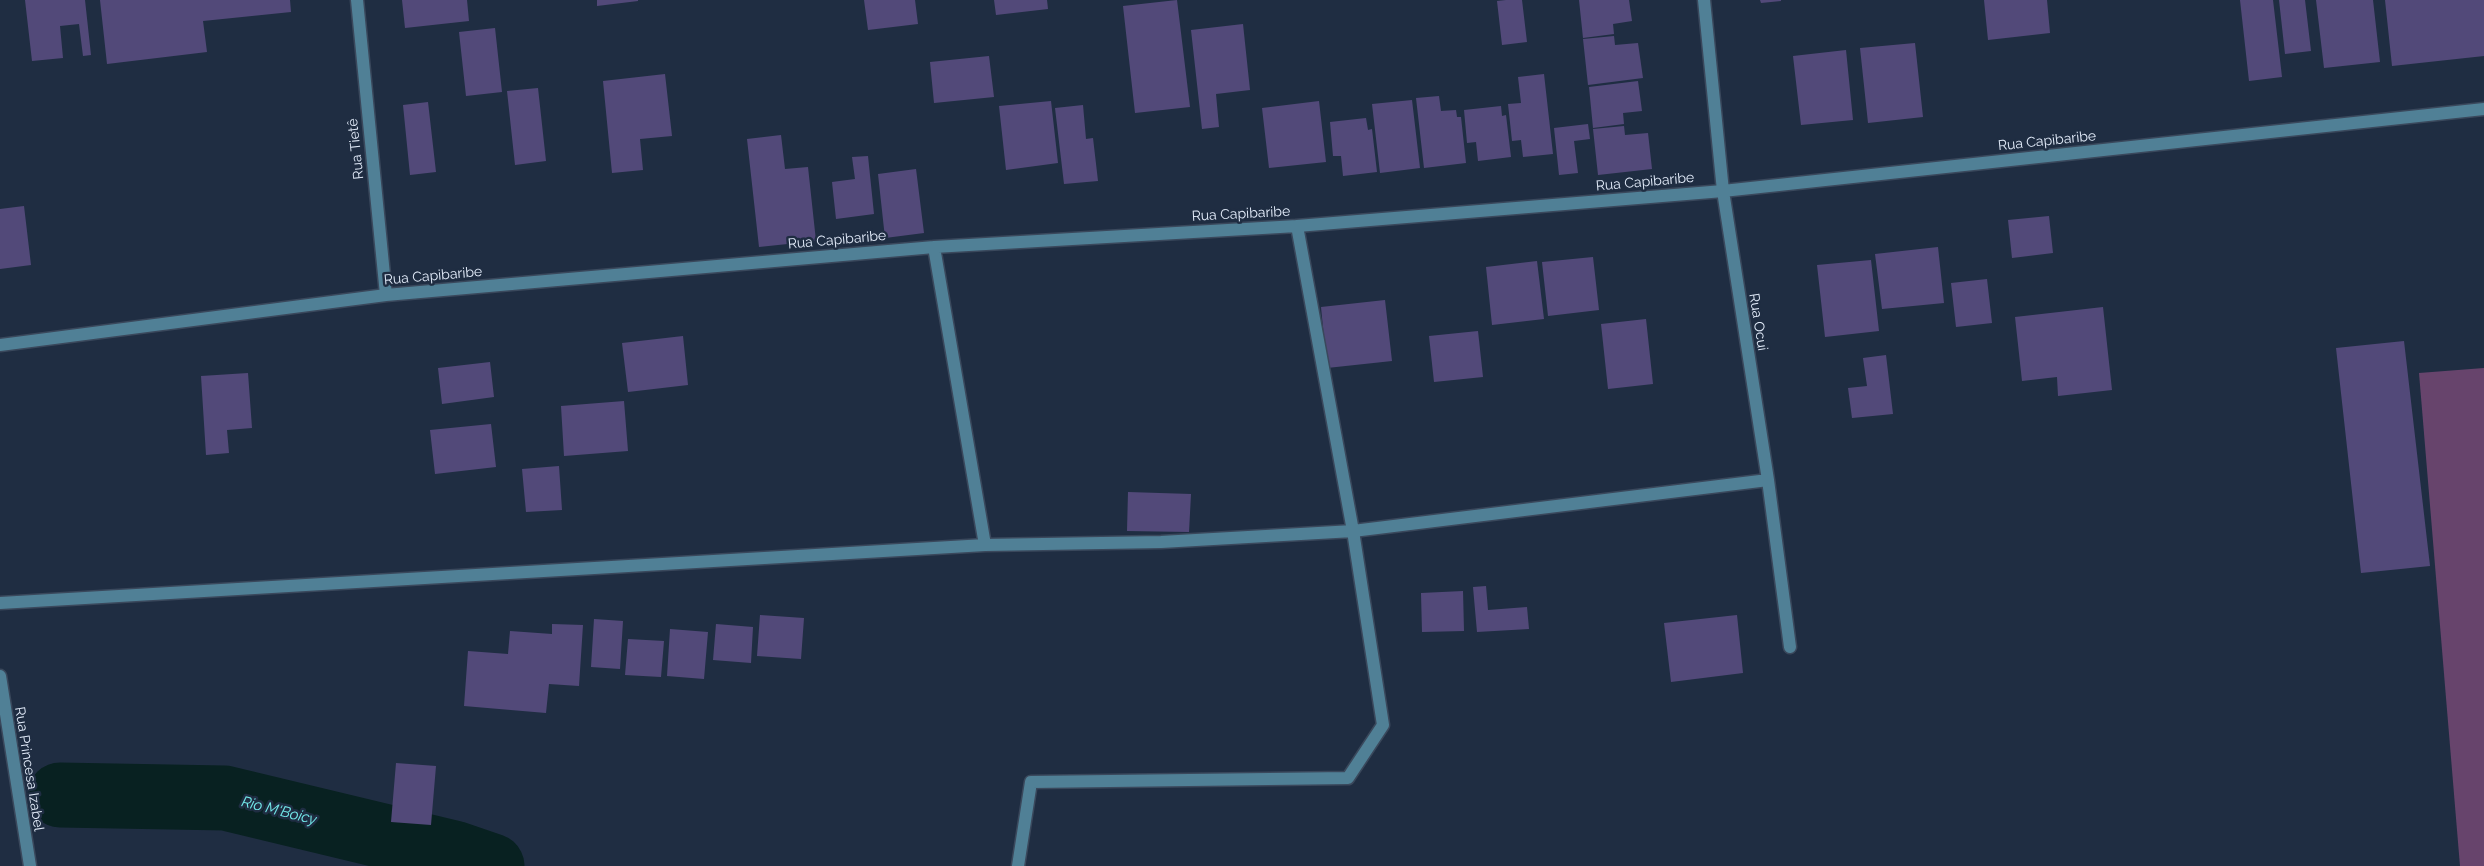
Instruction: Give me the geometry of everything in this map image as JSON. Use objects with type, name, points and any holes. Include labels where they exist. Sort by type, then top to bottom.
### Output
[{"type":"street","name":"Rua Tietê","points":[[356,0],[386,295]]},
{"type":"street","name":"Rua Ocui","points":[[1704,0],[1723,191],[1768,480],[1790,647]]},
{"type":"street","name":"Rua Capibaribe","points":[[0,345],[386,295],[934,247],[1297,226],[1723,191],[2484,109]]},
{"type":"street","points":[[1018,866],[1031,782],[1348,778],[1383,725],[1353,531],[1297,226]]},
{"type":"street","points":[[934,247],[985,545]]},
{"type":"street","points":[[0,603],[985,545],[1161,542],[1353,531],[1768,480]]},
{"type":"street","name":"Rua Princesa Izabel","points":[[0,676],[30,866]]},
{"type":"shaded area","points":[[2484,368],[2484,866],[2460,866],[2419,373]]},
{"type":"building","points":[[25,0],[85,0],[91,55],[83,56],[79,24],[60,26],[63,58],[32,61]]},
{"type":"building","points":[[100,0],[290,0],[291,12],[203,21],[207,52],[107,64]]},
{"type":"building","points":[[402,0],[467,0],[469,21],[405,28]]},
{"type":"building","points":[[597,0],[638,0],[638,1],[597,6]]},
{"type":"building","points":[[864,0],[915,0],[918,24],[868,30]]},
{"type":"building","points":[[994,0],[1047,0],[1048,9],[996,15]]},
{"type":"building","points":[[1177,0],[1190,107],[1135,113],[1123,6]]},
{"type":"building","points":[[1522,0],[1527,42],[1502,45],[1497,1]]},
{"type":"building","points":[[1579,0],[1629,0],[1632,21],[1613,24],[1614,34],[1583,38]]},
{"type":"building","points":[[1760,0],[1781,0],[1781,1],[1761,3]]},
{"type":"building","points":[[1984,0],[2047,0],[2050,33],[1988,40]]},
{"type":"building","points":[[2240,0],[2273,0],[2282,77],[2249,81]]},
{"type":"building","points":[[2279,0],[2305,0],[2311,51],[2285,54]]},
{"type":"building","points":[[2316,0],[2373,0],[2380,62],[2324,68]]},
{"type":"building","points":[[2385,0],[2484,0],[2484,56],[2392,66]]},
{"type":"building","points":[[1243,24],[1250,90],[1216,94],[1219,127],[1202,129],[1191,30]]},
{"type":"building","points":[[495,28],[502,92],[466,96],[459,32]]},
{"type":"building","points":[[1614,36],[1615,45],[1638,43],[1643,78],[1588,85],[1583,39]]},
{"type":"building","points":[[1915,43],[1923,117],[1868,123],[1860,48]]},
{"type":"building","points":[[1846,50],[1853,120],[1801,125],[1793,56]]},
{"type":"building","points":[[989,56],[994,97],[934,103],[930,62]]},
{"type":"building","points":[[665,74],[672,136],[640,139],[643,170],[612,173],[603,81]]},
{"type":"building","points":[[1544,74],[1553,154],[1523,157],[1521,140],[1512,141],[1508,104],[1521,103],[1518,77]]},
{"type":"building","points":[[1638,81],[1642,111],[1623,113],[1624,124],[1593,128],[1589,87]]},
{"type":"building","points":[[538,88],[546,161],[515,165],[507,91]]},
{"type":"building","points":[[1439,96],[1441,111],[1456,110],[1457,117],[1461,117],[1466,163],[1424,168],[1416,98]]},
{"type":"building","points":[[1412,100],[1420,168],[1380,173],[1372,104]]},
{"type":"building","points":[[1051,101],[1058,163],[1006,170],[999,106]]},
{"type":"building","points":[[1319,101],[1326,162],[1269,168],[1262,108]]},
{"type":"building","points":[[428,102],[436,172],[410,175],[403,105]]},
{"type":"building","points":[[1083,105],[1086,139],[1093,138],[1098,181],[1064,184],[1055,108]]},
{"type":"building","points":[[1501,106],[1502,116],[1506,115],[1511,157],[1478,161],[1476,142],[1467,143],[1464,110]]},
{"type":"building","points":[[1366,118],[1368,130],[1372,129],[1377,172],[1343,176],[1341,156],[1333,156],[1330,122]]},
{"type":"building","points":[[1588,124],[1590,139],[1574,141],[1578,173],[1559,175],[1554,128]]},
{"type":"building","points":[[1624,126],[1625,135],[1648,133],[1652,169],[1598,175],[1593,129]]},
{"type":"building","points":[[781,135],[785,169],[808,167],[816,241],[759,247],[747,139]]},
{"type":"building","points":[[868,156],[874,214],[836,219],[832,182],[855,179],[852,157]]},
{"type":"building","points":[[916,169],[924,233],[885,238],[878,174]]},
{"type":"building","points":[[24,206],[31,265],[0,269],[0,209]]},
{"type":"building","points":[[2049,216],[2053,253],[2012,258],[2008,220]]},
{"type":"building","points":[[1938,247],[1944,303],[1882,309],[1875,254]]},
{"type":"building","points":[[1593,257],[1599,310],[1548,316],[1542,262]]},
{"type":"building","points":[[1871,260],[1879,331],[1825,337],[1817,265]]},
{"type":"building","points":[[1537,261],[1544,319],[1492,325],[1486,267]]},
{"type":"building","points":[[1987,279],[1992,323],[1956,327],[1951,283]]},
{"type":"building","points":[[1385,300],[1392,361],[1327,368],[1321,307]]},
{"type":"building","points":[[2103,307],[2112,390],[2058,396],[2057,377],[2022,381],[2015,317]]},
{"type":"building","points":[[1646,319],[1653,384],[1608,389],[1601,324]]},
{"type":"building","points":[[1478,331],[1483,377],[1434,382],[1429,336]]},
{"type":"building","points":[[683,336],[688,385],[628,392],[622,343]]},
{"type":"building","points":[[2404,341],[2430,566],[2361,573],[2336,348]]},
{"type":"building","points":[[1886,355],[1893,414],[1852,418],[1848,388],[1867,386],[1863,358]]},
{"type":"building","points":[[490,362],[494,397],[442,404],[438,368]]},
{"type":"building","points":[[248,373],[252,428],[227,430],[229,453],[206,455],[201,376]]},
{"type":"building","points":[[624,401],[628,451],[564,456],[561,406]]},
{"type":"building","points":[[491,424],[496,467],[435,474],[430,430]]},
{"type":"building","points":[[559,466],[562,510],[526,512],[522,469]]},
{"type":"building","points":[[1128,492],[1191,494],[1189,532],[1127,531]]},
{"type":"building","points":[[1486,586],[1488,610],[1527,607],[1529,629],[1477,632],[1473,587]]},
{"type":"building","points":[[1463,591],[1464,631],[1422,632],[1421,593]]},
{"type":"building","points":[[760,615],[804,618],[801,659],[757,656]]},
{"type":"building","points":[[1737,615],[1743,673],[1671,682],[1664,623]]},
{"type":"building","points":[[594,619],[623,621],[620,669],[591,667]]},
{"type":"building","points":[[552,624],[583,625],[579,686],[549,684],[546,713],[464,706],[468,651],[508,654],[510,631],[552,634]]},
{"type":"building","points":[[716,624],[753,627],[751,663],[713,660]]},
{"type":"building","points":[[670,629],[708,632],[704,679],[667,676]]},
{"type":"building","points":[[628,639],[664,641],[661,677],[625,675]]},
{"type":"building","points":[[396,763],[436,766],[431,825],[391,822]]},
{"type":"waterway","name":"Rio M'Boicy","points":[[60,795],[225,798],[454,853],[492,866]]}]
